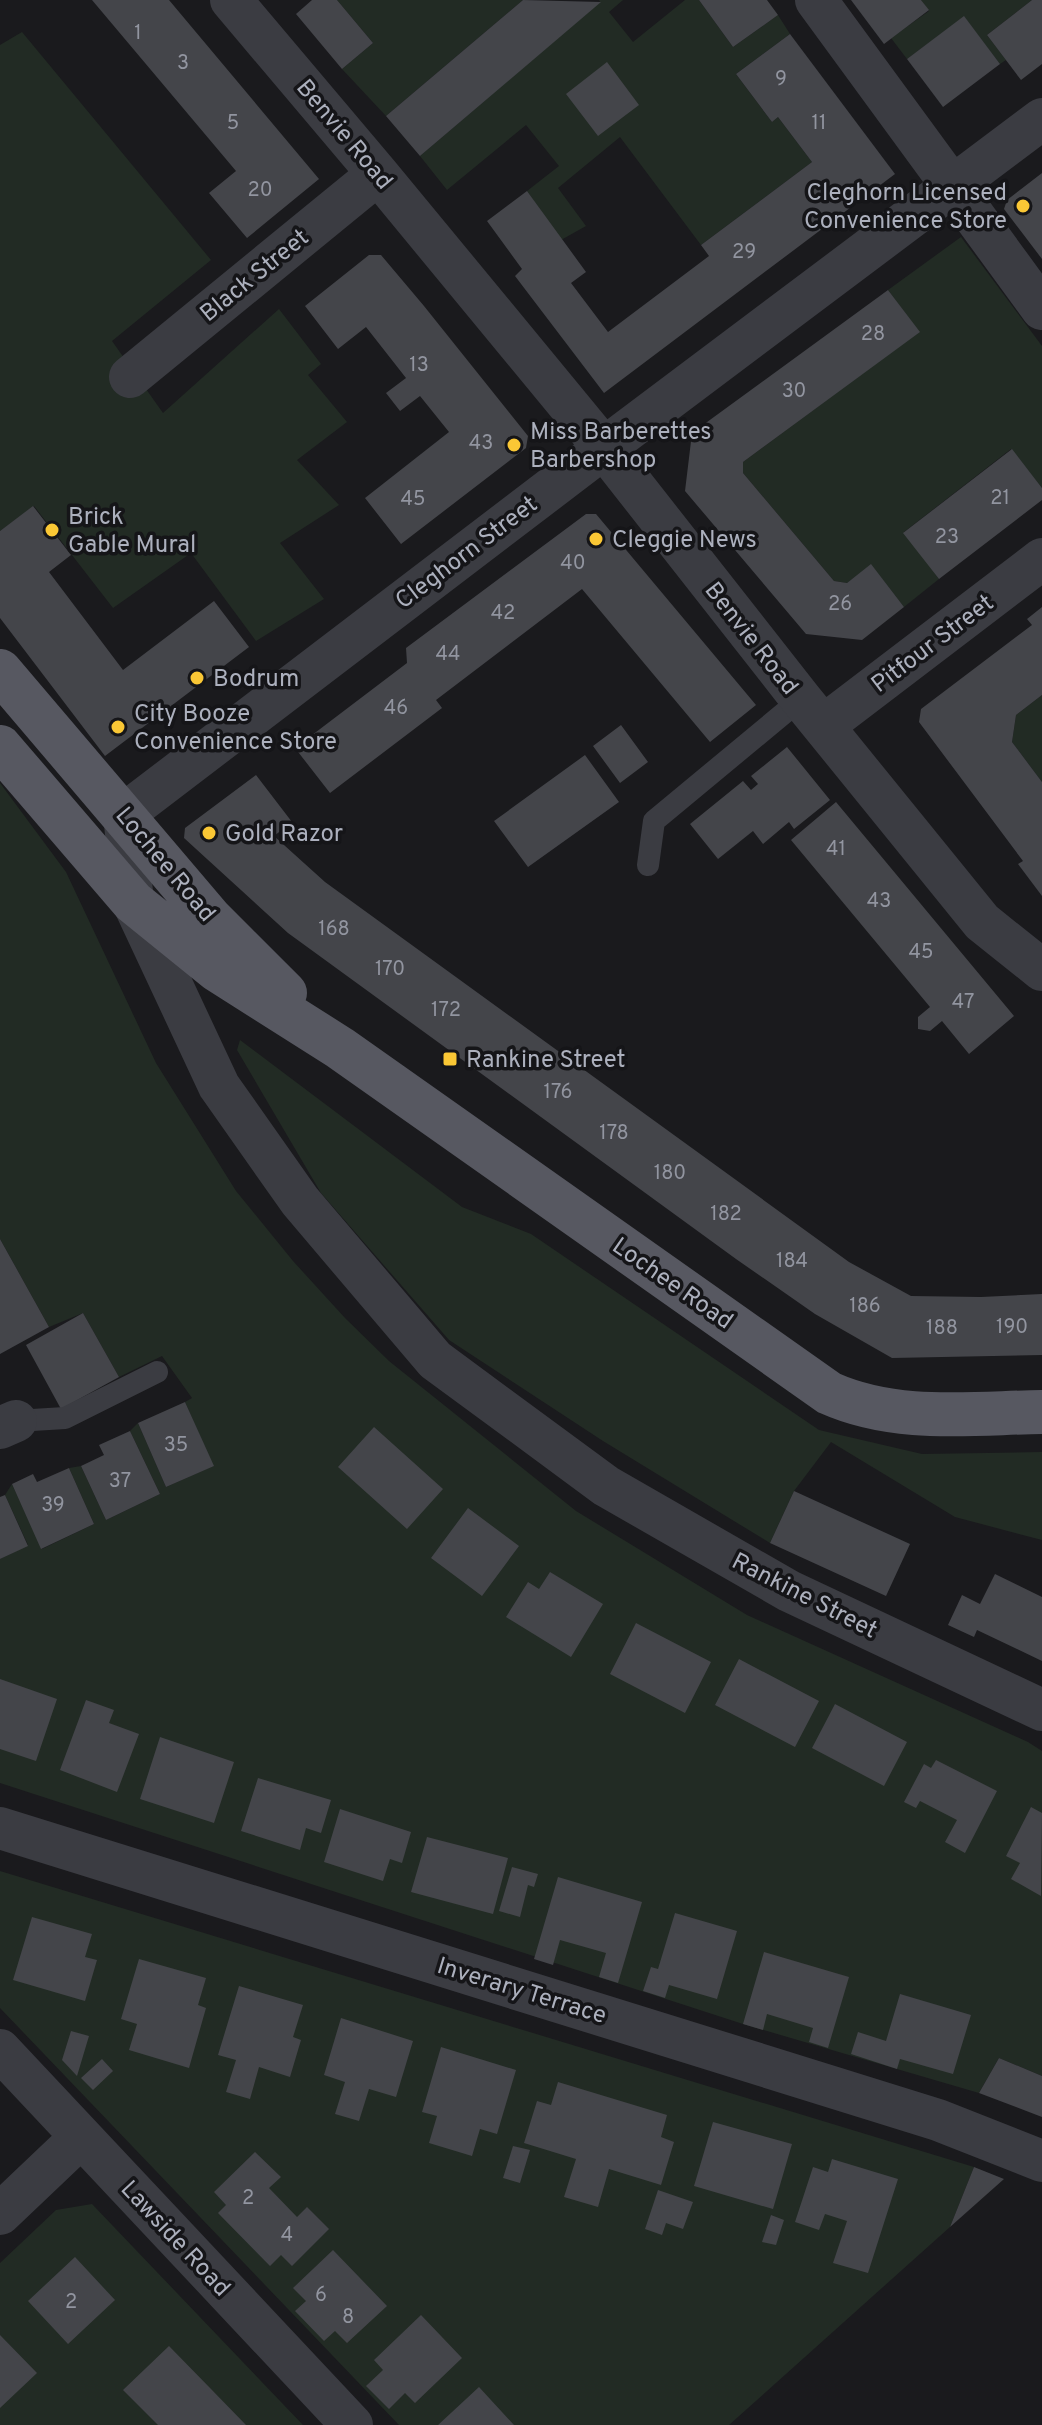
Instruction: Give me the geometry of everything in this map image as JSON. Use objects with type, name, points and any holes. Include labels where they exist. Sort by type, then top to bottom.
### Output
[{"type":"main road","name":"Lochee Road","points":[[0,671],[210,918],[340,1048]]},
{"type":"main road","name":"Lochee Road","points":[[0,747],[133,902],[217,970],[340,1048],[829,1393],[853,1404],[903,1414],[1042,1412]]},
{"type":"street","name":"Benvie Road","points":[[231,0],[604,448],[812,713],[982,922],[1041,972]]},
{"type":"street","points":[[816,0],[1042,309]]},
{"type":"street","name":"Cleghorn Street","points":[[124,814],[1042,119]]},
{"type":"street","name":"Black Street","points":[[130,377],[378,174]]},
{"type":"street","name":"Pitfour Street","points":[[812,713],[1042,559]]},
{"type":"street","name":"Rankine Street","points":[[124,814],[133,902],[219,1086],[300,1201],[435,1360],[606,1486],[789,1591],[1042,1710]]},
{"type":"street","name":"Inverary Terrace","points":[[0,1828],[923,2115],[1042,2161]]},
{"type":"street","name":"Lawside Road","points":[[0,2052],[352,2425]]},
{"type":"street","points":[[0,2214],[81,2137]]},
{"type":"lane","points":[[648,865],[654,821],[812,713]]},
{"type":"lane","points":[[8,1424],[65,1418],[157,1372]]},
{"type":"shaded area","points":[[337,0],[523,0],[386,116],[342,69],[373,43]]},
{"type":"shaded area","points":[[599,0],[623,0],[609,12],[633,42],[685,0],[699,0],[733,47],[778,15],[790,34],[736,74],[772,122],[778,117],[812,162],[701,245],[620,137],[558,188],[586,226],[561,240],[527,191],[559,166],[526,125],[447,190],[420,156]]},
{"type":"shaded area","points":[[921,0],[1032,0],[987,35],[1006,60],[1000,64],[964,17],[907,59],[891,38],[929,11]]},
{"type":"shaded area","points":[[22,32],[211,260],[112,341],[163,413],[279,309],[321,364],[308,375],[347,422],[297,460],[339,505],[280,543],[324,599],[256,641],[191,553],[113,608],[34,506],[0,531],[0,45]]},
{"type":"shaded area","points":[[961,237],[1042,346],[1042,488],[1011,449],[904,532],[939,579],[904,607],[871,565],[847,583],[834,581],[743,473],[743,462],[919,332],[888,290]]},
{"type":"shaded area","points":[[1042,695],[1042,782],[1012,742],[1016,715]]},
{"type":"shaded area","points":[[0,783],[66,872],[156,1063],[236,1191],[293,1261],[389,1361],[576,1511],[747,1615],[1042,1751],[1042,2076],[999,2058],[979,2093],[743,2024],[0,1783],[0,1559],[28,1545],[5,1495],[12,1484],[42,1549],[94,1524],[69,1468],[81,1466],[106,1520],[160,1494],[130,1431],[138,1423],[166,1487],[213,1466],[185,1402],[192,1398],[162,1356],[119,1377],[83,1313],[49,1327],[0,1239]]},
{"type":"shaded area","points":[[240,1040],[462,1207],[531,1234],[819,1430],[922,1454],[1042,1452],[1042,1540],[955,1517],[831,1442],[794,1491],[770,1543],[603,1441],[449,1340],[321,1193],[237,1050]]},
{"type":"shaded area","points":[[0,1871],[974,2167],[950,2227],[729,2425],[399,2425],[0,2008]]},
{"type":"shaded area","points":[[92,2204],[303,2425],[0,2425],[0,2263],[56,2210]]},
{"type":"building","points":[[92,0],[169,0],[319,179],[247,238],[209,193],[236,171]]},
{"type":"building","points":[[312,0],[337,0],[373,43],[342,69],[296,14]]},
{"type":"building","points":[[523,0],[601,2],[420,156],[386,116]]},
{"type":"building","points":[[699,0],[767,0],[778,15],[733,47]]},
{"type":"building","points":[[851,0],[921,0],[929,10],[884,44]]},
{"type":"building","points":[[1032,0],[1042,0],[1042,64],[1021,80],[987,35]]},
{"type":"building","points":[[964,16],[1000,64],[943,107],[907,59]]},
{"type":"building","points":[[790,34],[895,174],[604,393],[515,276],[522,269],[487,221],[527,191],[586,272],[571,283],[608,332],[709,256],[701,245],[812,162],[778,117],[772,122],[736,74]]},
{"type":"building","points":[[607,62],[639,105],[598,136],[566,94]]},
{"type":"building","points":[[1042,173],[1042,259],[1004,209],[1007,200]]},
{"type":"building","points":[[369,255],[381,255],[528,436],[526,448],[401,544],[365,498],[449,432],[420,396],[400,411],[386,393],[406,378],[366,327],[338,349],[305,306]]},
{"type":"building","points":[[888,290],[920,332],[743,462],[743,473],[834,581],[847,583],[871,564],[904,607],[862,640],[806,634],[685,491],[692,433]]},
{"type":"building","points":[[1012,449],[1042,488],[1042,500],[939,579],[903,533]]},
{"type":"building","points":[[33,506],[71,555],[49,572],[123,670],[214,601],[249,647],[105,756],[0,618],[0,531]]},
{"type":"building","points":[[586,514],[596,514],[756,705],[710,742],[582,589],[436,700],[442,708],[330,793],[295,748],[407,663],[406,648]]},
{"type":"building","points":[[1042,607],[1042,695],[1016,715],[1012,742],[1042,782],[1042,896],[1018,864],[1023,861],[919,722],[921,709],[1032,625],[1027,619]]},
{"type":"building","points":[[621,725],[648,762],[620,783],[593,746]]},
{"type":"building","points":[[787,747],[830,800],[794,829],[789,822],[763,844],[753,831],[718,859],[690,824],[743,781],[751,790],[758,784],[751,776]]},
{"type":"building","points":[[585,755],[619,802],[528,867],[494,821]]},
{"type":"building","points":[[256,775],[292,822],[274,836],[325,882],[849,1262],[911,1296],[1042,1294],[1042,1355],[892,1358],[815,1314],[736,1259],[288,933],[184,838],[185,828]]},
{"type":"building","points":[[836,802],[1014,1016],[969,1054],[942,1021],[930,1031],[918,1029],[918,1017],[930,1007],[791,840]]},
{"type":"building","points":[[0,1239],[49,1327],[0,1354]]},
{"type":"building","points":[[83,1313],[119,1377],[61,1409],[26,1345]]},
{"type":"building","points":[[185,1402],[214,1466],[166,1487],[138,1423]]},
{"type":"building","points":[[374,1427],[443,1489],[407,1529],[338,1467]]},
{"type":"building","points":[[130,1431],[160,1494],[106,1520],[81,1466],[104,1455],[99,1445]]},
{"type":"building","points":[[69,1468],[94,1524],[41,1549],[12,1484],[33,1474],[37,1482]]},
{"type":"building","points":[[794,1491],[910,1544],[886,1596],[770,1543]]},
{"type":"building","points":[[5,1495],[28,1546],[0,1559],[0,1497]]},
{"type":"building","points":[[468,1508],[519,1546],[482,1596],[431,1558]]},
{"type":"building","points":[[550,1572],[603,1604],[571,1657],[506,1617],[528,1582],[539,1589]]},
{"type":"building","points":[[995,1574],[1042,1597],[1042,1661],[977,1630],[974,1637],[948,1625],[962,1595],[980,1604]]},
{"type":"building","points":[[636,1623],[711,1662],[685,1713],[610,1674]]},
{"type":"building","points":[[739,1659],[819,1701],[795,1747],[715,1705]]},
{"type":"building","points":[[0,1679],[57,1699],[36,1761],[0,1749]]},
{"type":"building","points":[[86,1700],[114,1710],[109,1723],[139,1734],[117,1792],[60,1770]]},
{"type":"building","points":[[835,1704],[907,1742],[884,1786],[812,1748]]},
{"type":"building","points":[[160,1737],[234,1762],[214,1823],[140,1799]]},
{"type":"building","points":[[936,1760],[997,1791],[965,1853],[945,1842],[957,1820],[920,1801],[916,1808],[904,1802],[924,1764],[931,1768]]},
{"type":"building","points":[[258,1778],[331,1800],[321,1833],[306,1828],[300,1850],[241,1831]]},
{"type":"building","points":[[1031,1807],[1042,1813],[1041,1896],[1011,1879],[1020,1863],[1006,1856]]},
{"type":"building","points":[[340,1809],[411,1832],[402,1863],[390,1859],[383,1881],[324,1862]]},
{"type":"building","points":[[427,1837],[508,1858],[493,1914],[411,1892]]},
{"type":"building","points":[[512,1867],[538,1874],[534,1887],[528,1885],[520,1917],[499,1911]]},
{"type":"building","points":[[558,1877],[642,1902],[618,1983],[599,1977],[606,1953],[560,1940],[553,1965],[534,1959]]},
{"type":"building","points":[[675,1913],[737,1931],[717,1999],[669,1985],[665,1998],[643,1991],[651,1967],[658,1969]]},
{"type":"building","points":[[32,1917],[92,1934],[85,1957],[97,1960],[85,2001],[13,1980]]},
{"type":"building","points":[[764,1952],[849,1977],[828,2048],[809,2042],[813,2028],[767,2014],[763,2030],[743,2024]]},
{"type":"building","points":[[139,1959],[206,1978],[198,2005],[206,2008],[189,2068],[129,2050],[137,2024],[121,2019]]},
{"type":"building","points":[[239,1986],[303,2005],[293,2037],[301,2040],[290,2077],[259,2067],[250,2099],[226,2092],[236,2060],[218,2055]]},
{"type":"building","points":[[900,1994],[971,2015],[953,2074],[900,2059],[897,2069],[851,2054],[858,2032],[886,2041]]},
{"type":"building","points":[[341,2018],[413,2041],[396,2097],[369,2089],[359,2121],[335,2114],[345,2082],[324,2075]]},
{"type":"building","points":[[71,2031],[89,2036],[77,2076],[62,2060]]},
{"type":"building","points":[[441,2047],[516,2070],[497,2134],[480,2129],[472,2156],[429,2143],[437,2116],[422,2112]]},
{"type":"building","points":[[999,2058],[1042,2076],[1042,2117],[979,2093]]},
{"type":"building","points":[[102,2059],[113,2071],[93,2090],[81,2078]]},
{"type":"building","points":[[558,2082],[667,2115],[661,2137],[674,2142],[661,2185],[609,2169],[598,2207],[564,2197],[576,2159],[524,2143],[537,2101],[551,2105]]},
{"type":"building","points":[[713,2122],[792,2144],[773,2209],[694,2186]]},
{"type":"building","points":[[513,2146],[530,2150],[520,2183],[503,2178]]},
{"type":"building","points":[[255,2152],[281,2177],[269,2188],[297,2217],[307,2207],[329,2229],[292,2266],[281,2255],[270,2266],[218,2213],[226,2205],[214,2192]]},
{"type":"building","points":[[832,2159],[898,2179],[868,2273],[833,2263],[847,2221],[825,2214],[819,2230],[795,2222],[813,2167],[828,2172]]},
{"type":"building","points":[[974,2167],[1004,2179],[950,2227]]},
{"type":"building","points":[[658,2190],[693,2202],[683,2229],[666,2223],[662,2235],[645,2229]]},
{"type":"building","points":[[771,2215],[784,2220],[776,2245],[762,2242]]},
{"type":"building","points":[[333,2250],[387,2306],[347,2343],[335,2331],[324,2341],[295,2311],[306,2301],[293,2288]]},
{"type":"building","points":[[75,2257],[115,2300],[68,2344],[28,2301]]},
{"type":"building","points":[[421,2315],[462,2358],[415,2403],[405,2393],[389,2409],[366,2386],[383,2370],[374,2360]]},
{"type":"building","points":[[0,2335],[37,2373],[0,2408]]},
{"type":"building","points":[[169,2346],[246,2425],[158,2425],[123,2390]]},
{"type":"building","points":[[479,2387],[514,2425],[438,2425]]},
{"type":"place","name":"Cleghorn Licensed Convenience Store","points":[[1023,206]]},
{"type":"place","name":"Miss Barberettes Barbershop","points":[[514,445]]},
{"type":"place","name":"Brick Gable Mural","points":[[52,530]]},
{"type":"place","name":"Cleggie News","points":[[596,539]]},
{"type":"place","name":"Bodrum","points":[[197,678]]},
{"type":"place","name":"City Booze Convenience Store","points":[[118,727]]},
{"type":"place","name":"Gold Razor","points":[[209,833]]},
{"type":"place","name":"Rankine Street","points":[[450,1059]]}]
